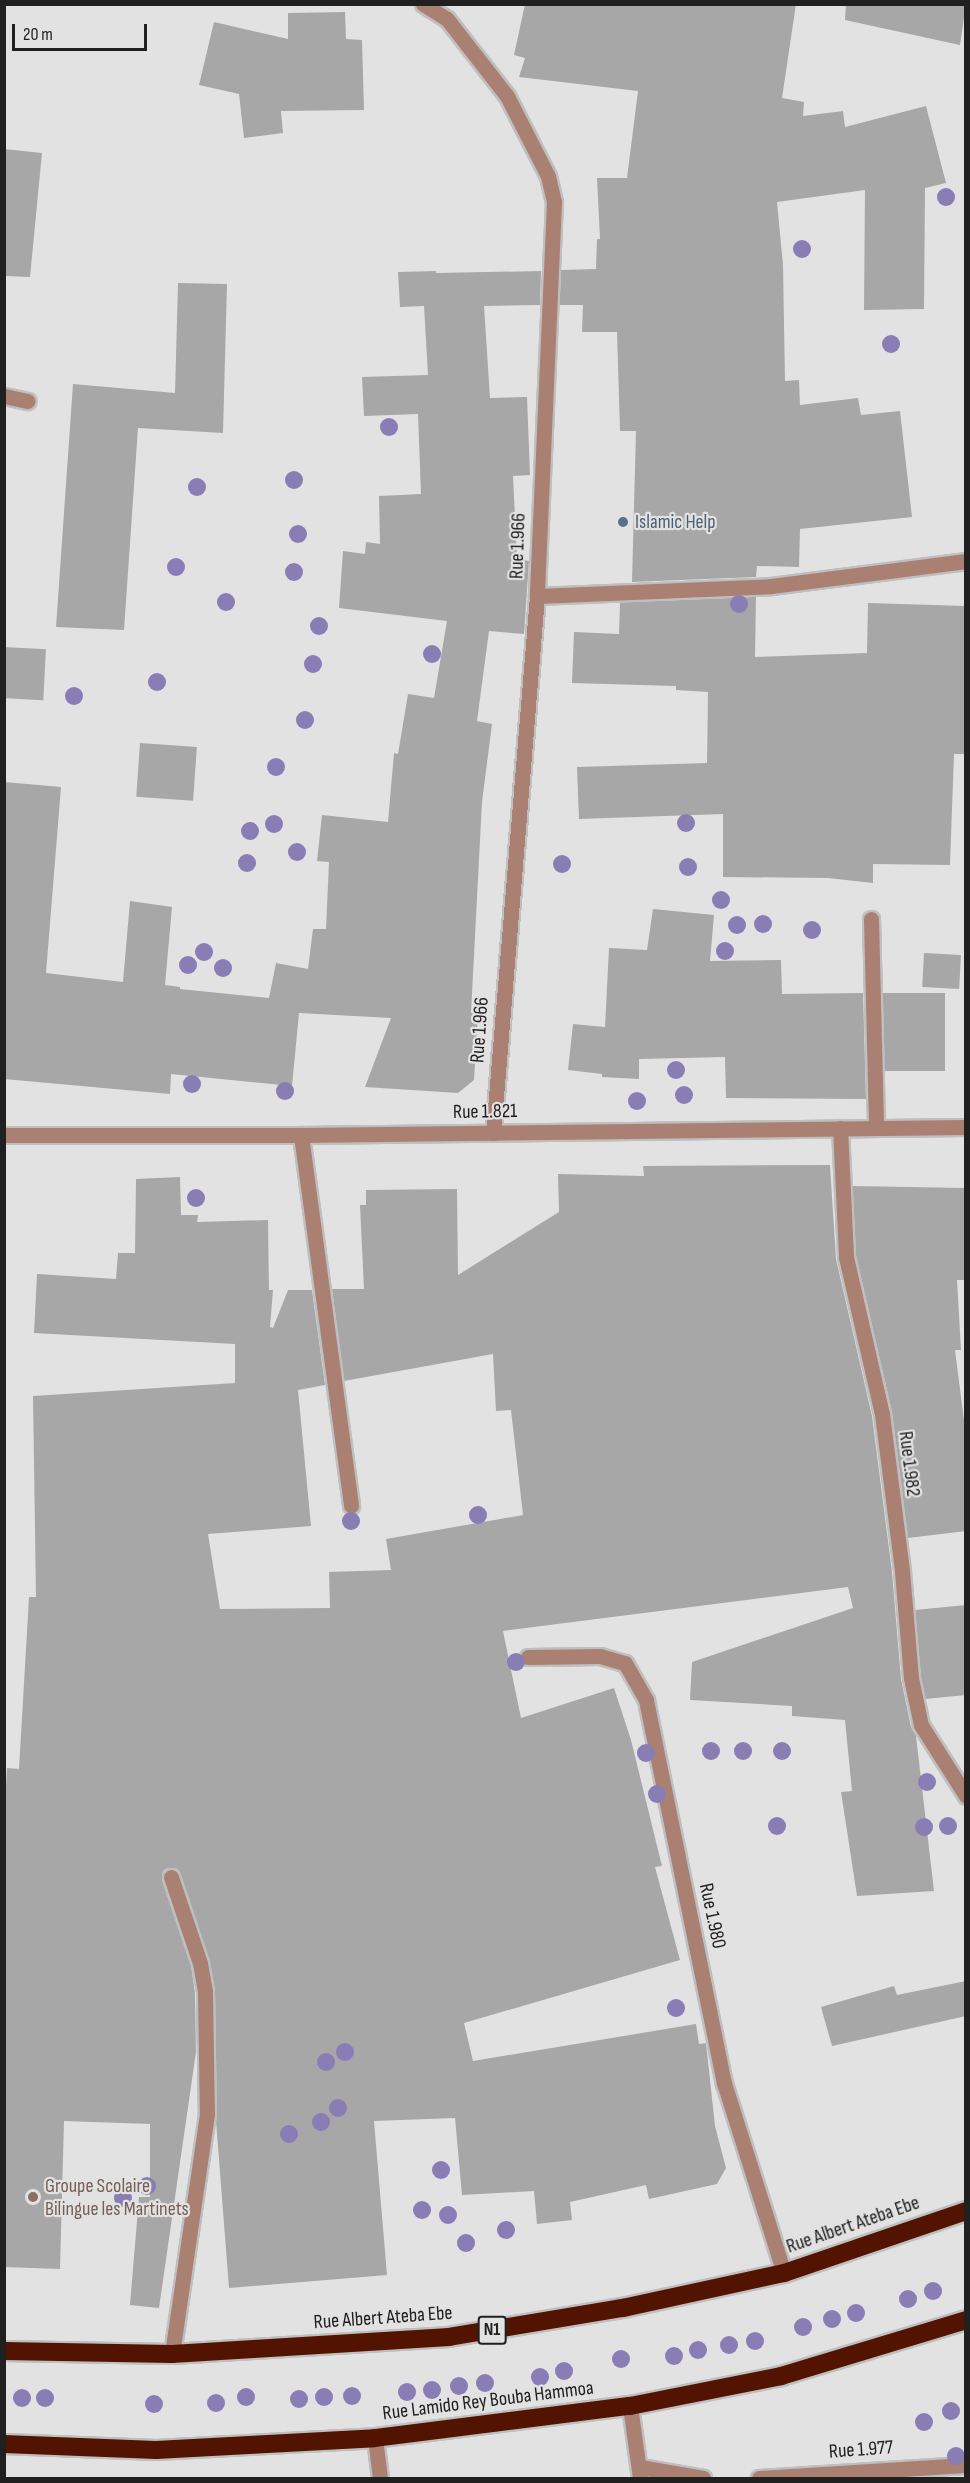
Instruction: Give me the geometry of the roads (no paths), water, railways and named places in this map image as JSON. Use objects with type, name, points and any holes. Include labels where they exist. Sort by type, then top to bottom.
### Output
[{"type":"highway","name":"Rue Albert Ateba Ebe","points":[[4,2351],[172,2354],[449,2337],[623,2308],[784,2273],[966,2211]]},
{"type":"highway","name":"Rue Lamido Rey Bouba Hammoa","points":[[4,2444],[156,2450],[375,2438],[630,2406],[782,2376],[966,2320]]},
{"type":"street","name":"Rue 1.966","points":[[423,4],[447,19],[507,96],[548,176],[554,202],[537,596],[493,1133]]},
{"type":"street","points":[[4,396],[27,400]]},
{"type":"street","points":[[537,596],[771,586],[966,561]]},
{"type":"street","points":[[871,919],[876,1128]]},
{"type":"street","name":"Rue 1.821","points":[[4,1135],[301,1135],[966,1127]]},
{"type":"street","name":"Rue 1.982","points":[[840,1128],[846,1257],[882,1414],[902,1571],[911,1678],[921,1725],[966,1796]]},
{"type":"street","points":[[301,1135],[351,1506]]},
{"type":"street","name":"Rue 1.980","points":[[528,1657],[600,1656],[625,1663],[646,1700],[724,2084],[784,2273]]},
{"type":"street","points":[[171,1877],[200,1963],[205,1992],[207,2114],[172,2354]]},
{"type":"street","points":[[630,2406],[640,2473],[703,2478]]},
{"type":"street","points":[[375,2438],[380,2478]]},
{"type":"street","name":"Rue 1.977","points":[[759,2478],[966,2465]]},
{"type":"place","name":"Islamic Help","points":[[623,522]]},
{"type":"place","name":"Groupe Scolaire Bilingue les Martinets","points":[[33,2197]]}]
